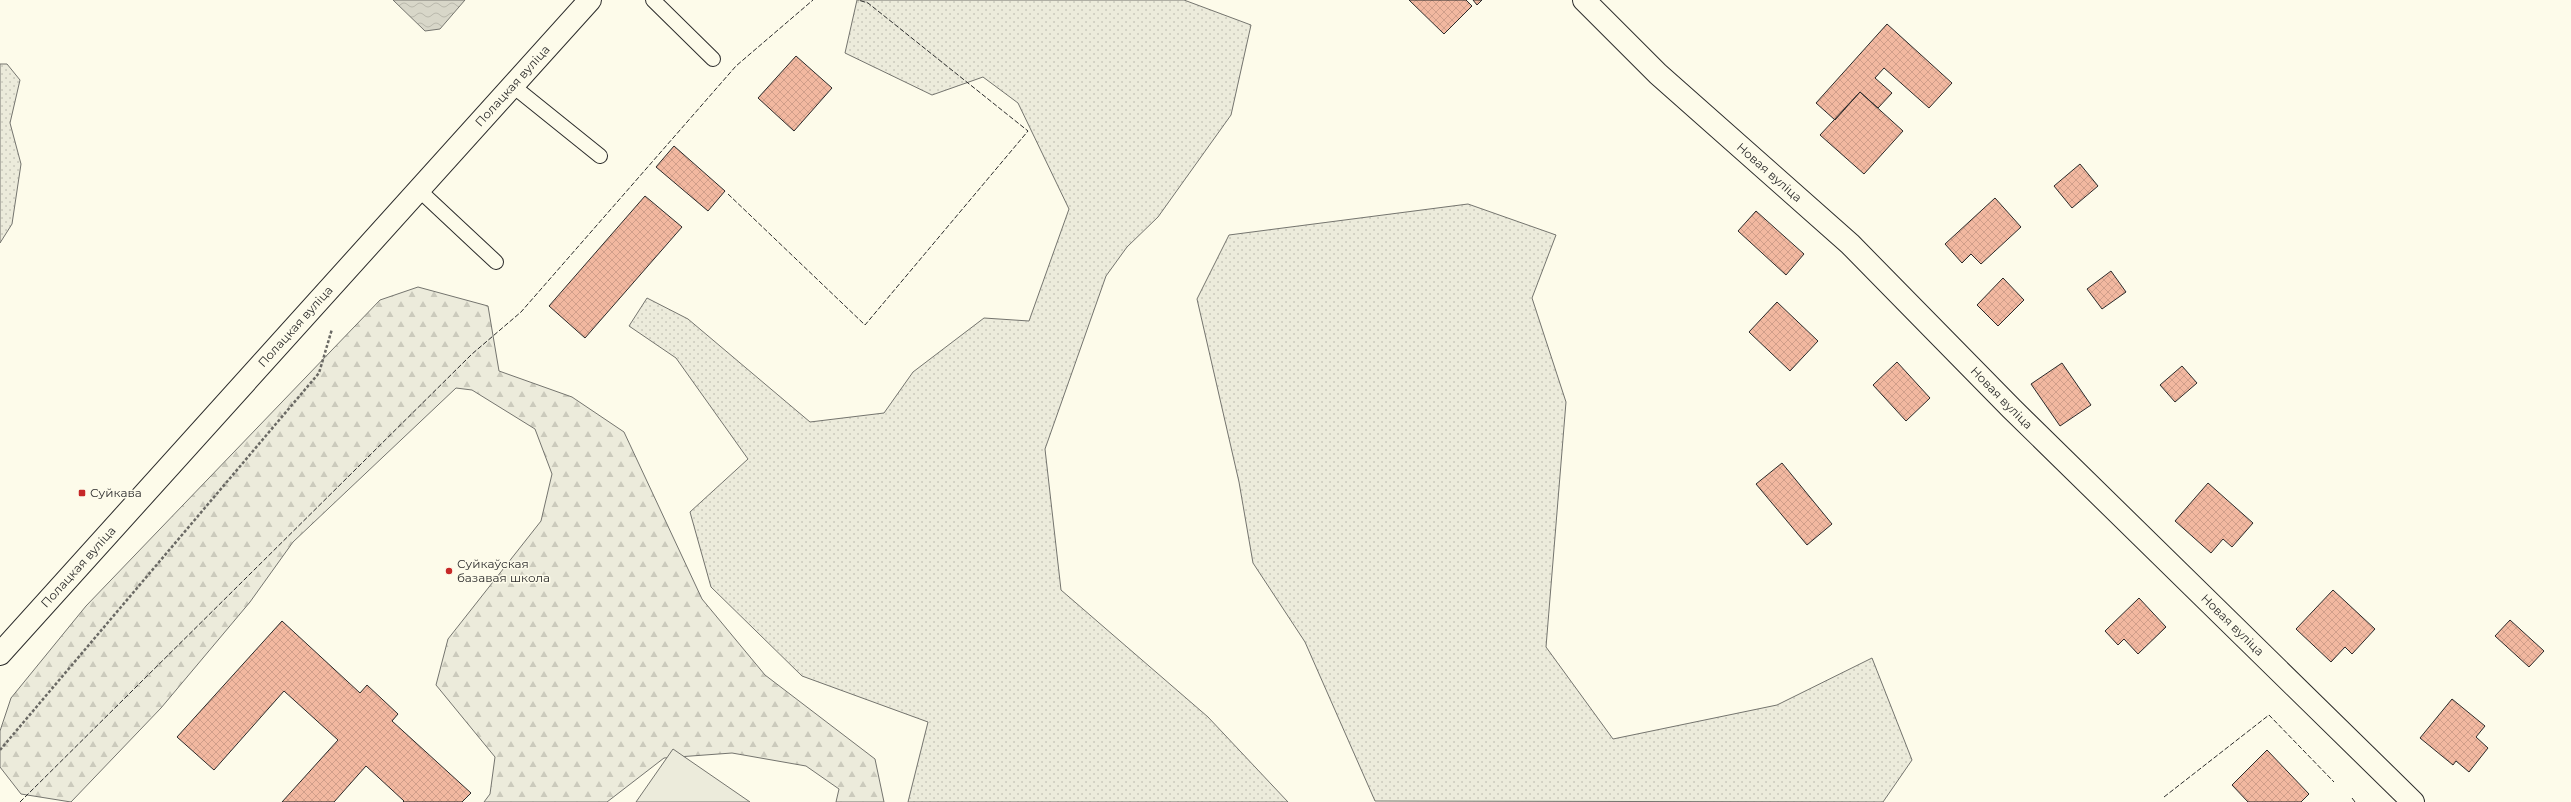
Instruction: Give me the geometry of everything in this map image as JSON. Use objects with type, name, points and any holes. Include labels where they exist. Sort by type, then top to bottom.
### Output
[{"type":"street","name":"Полацкая вуліца","points":[[0,654],[590,0]]},
{"type":"street","name":"Новая вуліца","points":[[1584,0],[1658,74],[1850,244],[2012,409],[2413,802]]},
{"type":"lane","points":[[653,0],[713,59]]},
{"type":"lane","points":[[513,86],[600,156]]},
{"type":"lane","points":[[419,190],[496,262]]},
{"type":"path","points":[[0,750],[319,372],[330,330],[336,324]]},
{"type":"green space","points":[[857,0],[1184,0],[1251,25],[1231,115],[1158,217],[1127,247],[1106,276],[1045,449],[1061,590],[1208,717],[1288,802],[908,802],[928,722],[802,676],[711,587],[690,512],[748,459],[676,358],[629,326],[647,298],[688,319],[810,422],[884,413],[913,372],[984,318],[1029,321],[1069,209],[1018,103],[983,77],[932,95],[845,53]]},
{"type":"green space","points":[[0,64],[7,64],[20,80],[10,123],[21,164],[12,224],[0,243]]},
{"type":"green space","points":[[1468,204],[1556,235],[1532,298],[1566,402],[1546,647],[1613,739],[1777,705],[1872,658],[1912,760],[1883,802],[1375,801],[1305,642],[1253,563],[1239,482],[1197,299],[1229,235]]},
{"type":"green space","points":[[418,287],[488,306],[499,371],[572,397],[624,432],[702,599],[765,675],[875,759],[884,802],[836,802],[839,789],[806,766],[732,753],[664,758],[607,802],[484,802],[490,794],[495,757],[436,685],[448,639],[541,521],[552,474],[535,429],[472,390],[456,388],[293,542],[250,602],[161,708],[71,802],[21,794],[0,767],[0,731],[11,698],[86,606],[380,300]]},
{"type":"green space","points":[[673,749],[750,802],[636,802]]},
{"type":"water","points":[[393,0],[465,0],[440,29],[425,31]]},
{"type":"building","points":[[1409,0],[1466,0],[1472,6],[1444,34]]},
{"type":"building","points":[[1473,0],[1482,0],[1477,5]]},
{"type":"building","points":[[1887,24],[1952,83],[1929,108],[1884,68],[1875,78],[1892,93],[1878,108],[1860,92],[1835,120],[1816,103]]},
{"type":"building","points":[[796,56],[832,88],[794,131],[758,98]]},
{"type":"building","points":[[1860,92],[1903,131],[1864,174],[1820,135]]},
{"type":"building","points":[[674,146],[725,191],[708,211],[656,167]]},
{"type":"building","points":[[2080,164],[2098,186],[2072,208],[2054,186]]},
{"type":"building","points":[[645,196],[682,227],[585,338],[549,306]]},
{"type":"building","points":[[1995,198],[2021,227],[1981,264],[1971,254],[1962,263],[1945,244]]},
{"type":"building","points":[[1756,211],[1804,254],[1786,275],[1738,231]]},
{"type":"building","points":[[2111,271],[2126,292],[2102,309],[2087,289]]},
{"type":"building","points":[[2003,278],[2024,300],[1998,326],[1977,305]]},
{"type":"building","points":[[1777,302],[1818,341],[1790,371],[1749,332]]},
{"type":"building","points":[[1897,362],[1930,398],[1906,421],[1873,385]]},
{"type":"building","points":[[2062,363],[2091,405],[2060,426],[2031,384]]},
{"type":"building","points":[[2182,366],[2197,383],[2175,402],[2160,385]]},
{"type":"building","points":[[1782,463],[1832,524],[1807,545],[1756,484]]},
{"type":"building","points":[[2208,483],[2253,523],[2232,547],[2223,539],[2211,553],[2175,521]]},
{"type":"building","points":[[2333,590],[2375,629],[2352,654],[2345,647],[2331,662],[2296,629]]},
{"type":"building","points":[[2139,598],[2166,627],[2138,654],[2124,639],[2118,645],[2105,631]]},
{"type":"building","points":[[2510,620],[2544,651],[2529,667],[2495,636]]},
{"type":"building","points":[[282,621],[360,693],[367,685],[398,714],[392,721],[471,793],[462,802],[403,802],[404,801],[366,766],[334,802],[282,802],[338,740],[284,691],[214,770],[177,737]]},
{"type":"building","points":[[2452,699],[2485,726],[2476,737],[2488,748],[2469,772],[2456,761],[2453,765],[2420,738]]},
{"type":"building","points":[[2267,750],[2309,794],[2301,802],[2248,802],[2232,785]]},
{"type":"fence","points":[[20,802],[472,354],[521,312],[736,66],[813,0]]},
{"type":"fence","points":[[728,194],[865,325],[1028,131],[868,3],[858,0]]},
{"type":"fence","points":[[2164,797],[2269,715],[2334,782]]},
{"type":"fence","points":[[2352,798],[2355,802]]},
{"type":"place","name":"Суйкава","points":[[82,493]]},
{"type":"place","name":"Суйкаўская базавая школа","points":[[449,571]]}]
